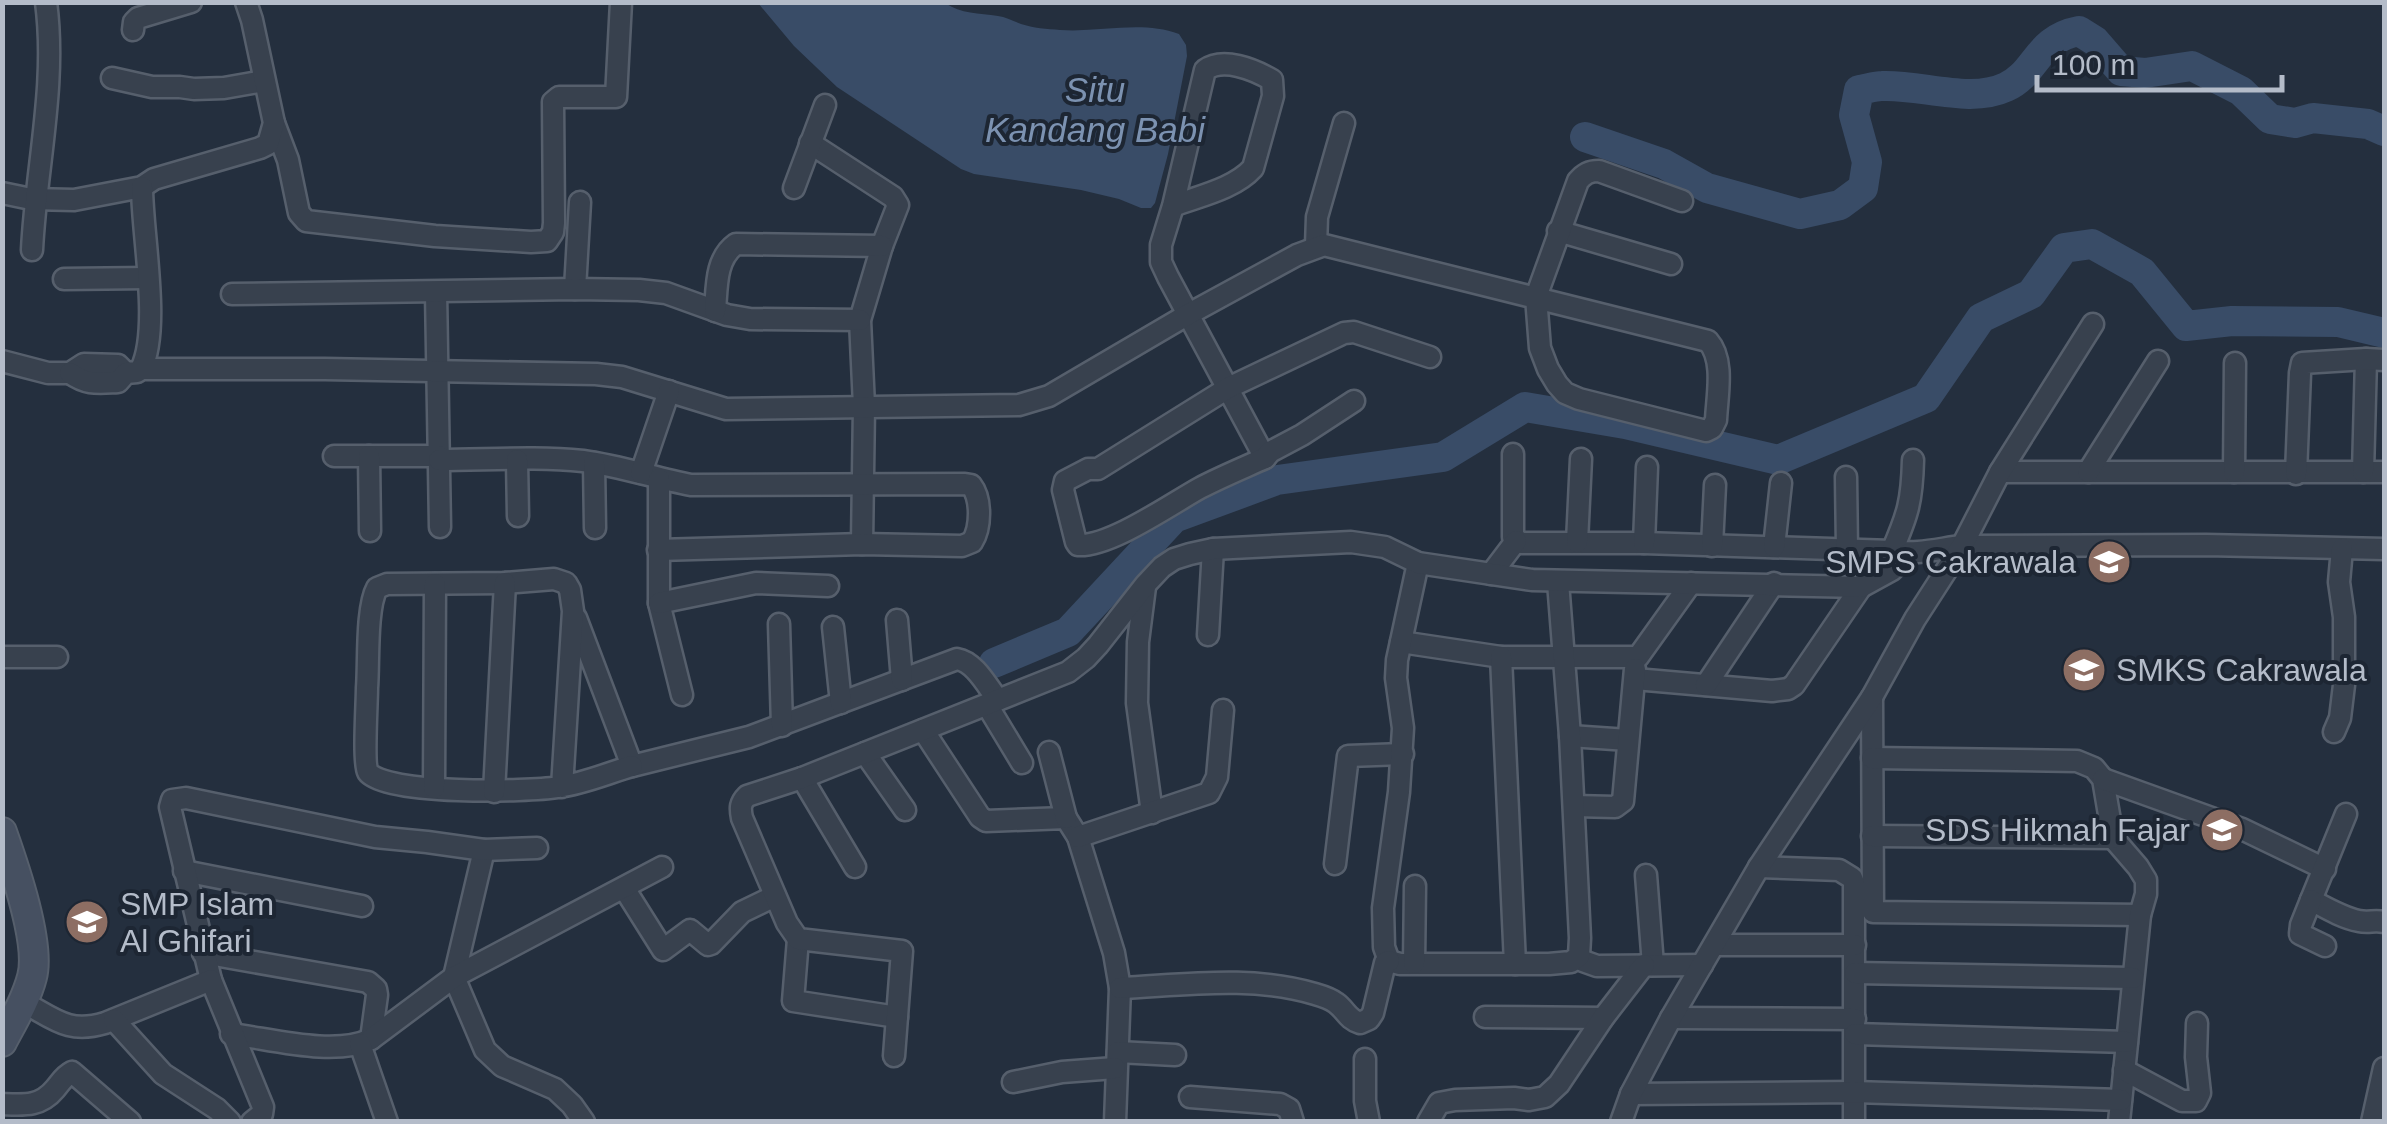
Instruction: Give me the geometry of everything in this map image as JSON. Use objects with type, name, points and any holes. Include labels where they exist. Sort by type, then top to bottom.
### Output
[{"type":"street","points":[[32,250],[47,103],[46,2]]},
{"type":"street","points":[[133,30],[138,18],[191,2]]},
{"type":"street","points":[[246,2],[274,123],[288,160],[298,214],[306,222],[531,242],[547,240],[554,232],[553,102],[559,97],[616,97],[621,2]]},
{"type":"street","points":[[1173,206],[1225,187],[1253,168],[1273,96],[1272,80],[1227,65],[1216,64],[1205,70],[1160,245],[1162,262],[1187,315],[1265,458]]},
{"type":"street","points":[[112,78],[152,87],[194,89],[264,81]]},
{"type":"street","points":[[794,188],[824,105]]},
{"type":"street","points":[[2,193],[74,200],[142,187],[154,179],[260,148],[271,139],[274,123]]},
{"type":"street","points":[[1316,246],[1317,217],[1344,123]]},
{"type":"street","points":[[810,142],[895,199],[898,205],[860,320],[864,406],[862,544]]},
{"type":"street","points":[[133,371],[324,368],[596,374],[622,377],[726,409],[1031,403],[1316,246],[1331,246],[1430,273],[1536,297],[1708,342],[1718,361],[1715,425],[1706,431],[1565,392],[1548,370],[1540,348],[1536,297],[1578,182],[1589,172],[1599,171],[1682,201]]},
{"type":"street","points":[[2,361],[48,373],[70,373],[84,382],[118,382],[133,371],[147,342],[148,278],[142,187]]},
{"type":"street","points":[[576,289],[580,202]]},
{"type":"street","points":[[1558,231],[1671,264]]},
{"type":"street","points":[[714,310],[721,261],[736,244],[882,246]]},
{"type":"street","points":[[64,279],[148,278]]},
{"type":"street","points":[[232,294],[639,290],[666,293],[750,319],[860,320]]},
{"type":"street","points":[[436,292],[440,527]]},
{"type":"street","points":[[1635,680],[1772,691],[1794,685],[1861,586],[1927,550],[2000,472],[2093,324]]},
{"type":"street","points":[[1354,401],[1265,458],[1201,487],[1134,527],[1089,545],[1076,542],[1062,490],[1064,482],[1088,469],[1098,469],[1228,388],[1344,333],[1354,332],[1430,357]]},
{"type":"street","points":[[2000,472],[2296,474],[2374,472],[2375,360],[2302,363],[2296,474]]},
{"type":"street","points":[[2088,472],[2158,361]]},
{"type":"street","points":[[2234,472],[2235,362]]},
{"type":"street","points":[[669,392],[650,476],[659,603],[682,695]]},
{"type":"street","points":[[1513,454],[1513,537],[1521,543],[1848,550],[2206,545],[2384,549]]},
{"type":"street","points":[[334,456],[594,463],[691,485],[966,484],[978,496],[978,532],[968,544],[658,550]]},
{"type":"street","points":[[369,456],[370,531]]},
{"type":"street","points":[[1577,542],[1581,458]]},
{"type":"street","points":[[517,460],[518,516]]},
{"type":"street","points":[[1620,1122],[1630,1094],[1702,964],[1872,697],[1916,619],[1927,550],[1909,510],[1913,460]]},
{"type":"street","points":[[594,463],[595,528]]},
{"type":"street","points":[[1644,543],[1647,468]]},
{"type":"street","points":[[1846,477],[1848,550]]},
{"type":"street","points":[[1774,548],[1780,483]]},
{"type":"street","points":[[1712,546],[1716,486]]},
{"type":"street","points":[[1491,574],[1516,541]]},
{"type":"street","points":[[897,1017],[793,1001],[798,939],[775,896],[742,818],[740,804],[747,796],[802,778],[1078,666],[1146,584],[1174,559],[1214,549],[1351,542],[1385,547],[1418,563],[1558,582],[1636,580],[1861,586]]},
{"type":"street","points":[[1208,635],[1214,549]]},
{"type":"street","points":[[2334,732],[2344,685],[2344,616],[2339,582],[2342,549]]},
{"type":"street","points":[[1418,563],[1396,678],[1404,728],[1382,908],[1384,947],[1389,960],[1400,964],[1565,963],[1579,956]]},
{"type":"street","points":[[562,787],[573,612],[570,590],[561,580],[387,584],[377,588],[373,595],[366,766],[380,780],[494,792],[562,787],[749,737],[957,659],[965,660],[974,669],[992,698],[1022,764]]},
{"type":"street","points":[[1558,582],[1574,806],[1579,956],[1597,966],[1702,964]]},
{"type":"street","points":[[494,792],[506,583]]},
{"type":"street","points":[[1574,806],[1621,804],[1638,657],[1691,583]]},
{"type":"street","points":[[434,788],[435,584]]},
{"type":"street","points":[[659,603],[756,584],[828,586]]},
{"type":"street","points":[[1146,584],[1138,642],[1137,703],[1152,813]]},
{"type":"street","points":[[1706,685],[1774,584]]},
{"type":"street","points":[[573,612],[632,766]]},
{"type":"street","points":[[897,620],[902,680]]},
{"type":"street","points":[[778,624],[782,726]]},
{"type":"street","points":[[833,627],[841,703]]},
{"type":"street","points":[[1400,642],[1501,657],[1638,657]]},
{"type":"street","points":[[2,658],[57,657]]},
{"type":"street","points":[[1501,657],[1515,964]]},
{"type":"street","points":[[1872,697],[1873,912],[2140,915]]},
{"type":"street","points":[[1078,837],[1204,796],[1217,777],[1223,710]]},
{"type":"street","points":[[924,730],[986,821],[1066,818]]},
{"type":"street","points":[[1570,736],[1628,740]]},
{"type":"street","points":[[1049,752],[1066,818],[1078,837],[1114,953],[1120,988],[1115,1122]]},
{"type":"street","points":[[865,753],[905,810]]},
{"type":"street","points":[[1335,864],[1348,756],[1402,754]]},
{"type":"street","points":[[1872,758],[2077,761],[2094,768],[2103,779],[2113,838],[2146,880],[2119,1122]]},
{"type":"street","points":[[802,778],[856,867]]},
{"type":"street","points":[[2103,779],[2242,829],[2325,869]]},
{"type":"street","points":[[252,1122],[262,1114],[263,1107],[210,980],[170,807],[172,800],[181,798],[375,837],[484,850],[537,848]]},
{"type":"street","points":[[2326,946],[2300,934],[2300,925],[2346,814]]},
{"type":"street","points":[[2,832],[34,942],[34,970],[2,1042]]},
{"type":"street","points":[[1872,836],[2113,838]]},
{"type":"street","points":[[484,850],[454,977],[485,1050],[502,1066],[554,1089],[584,1122]]},
{"type":"street","points":[[231,1034],[322,1046],[366,1041],[454,977],[662,867]]},
{"type":"street","points":[[1760,868],[1839,870],[1852,878],[1856,945],[1854,1122]]},
{"type":"street","points":[[184,871],[362,906]]},
{"type":"street","points":[[1436,1115],[1455,1100],[1530,1100],[1546,1097],[1559,1084],[1603,1018],[1649,965],[1646,875]]},
{"type":"street","points":[[1414,886],[1414,962]]},
{"type":"street","points":[[624,888],[663,950],[690,930],[711,944],[742,912],[775,896]]},
{"type":"street","points":[[2312,900],[2360,922],[2384,922]]},
{"type":"street","points":[[798,939],[902,950],[894,1056]]},
{"type":"street","points":[[1714,945],[1856,945]]},
{"type":"street","points":[[203,953],[368,982],[376,989],[366,1041],[387,1122]]},
{"type":"street","points":[[1120,988],[1223,982],[1279,986],[1321,996],[1337,1004],[1350,1020],[1360,1023],[1373,1013],[1384,963],[1389,960]]},
{"type":"street","points":[[1855,973],[2134,978]]},
{"type":"street","points":[[23,1002],[70,1026],[88,1028],[210,980]]},
{"type":"street","points":[[1485,1017],[1603,1018]]},
{"type":"street","points":[[1671,1018],[2127,1042]]},
{"type":"street","points":[[114,1020],[163,1074],[218,1109],[230,1122]]},
{"type":"street","points":[[2124,1070],[2182,1101],[2196,1100],[2200,1093],[2197,1023]]},
{"type":"street","points":[[1013,1082],[1117,1060],[1175,1054]]},
{"type":"street","points":[[1366,1058],[1365,1101],[1370,1122]]},
{"type":"street","points":[[2372,1122],[2384,1068]]},
{"type":"street","points":[[2,1104],[29,1106],[41,1102],[72,1072],[130,1122]]},
{"type":"street","points":[[1630,1094],[1854,1092],[2121,1100]]},
{"type":"street","points":[[1190,1097],[1280,1104],[1289,1109],[1293,1122]]},
{"type":"water","name":"Situ Kandang Babi","points":[[758,3],[945,3],[1040,28],[1150,28],[1179,34],[1187,56],[1155,203],[1151,208],[1141,208],[1081,190],[961,169],[837,87],[794,46]]},
{"type":"waterway","points":[[1585,137],[1664,164],[1707,188],[1800,214],[1840,205],[1863,188],[1867,162],[1854,115],[1859,90],[1897,86],[1961,94],[1992,92],[2016,81],[2054,41],[2079,31],[2095,41],[2121,71],[2145,73],[2192,66],[2241,91],[2270,119],[2295,123],[2313,118],[2368,124],[2384,131]]},
{"type":"waterway","points":[[994,663],[1068,632],[1174,518],[1277,480],[1443,457],[1525,407],[1625,424],[1778,460],[1926,398],[1981,318],[2031,294],[2064,248],[2092,244],[2142,272],[2186,326],[2232,321],[2338,322],[2384,333]]},
{"type":"place","name":"SMPS Cakrawala","points":[[2109,562]]},
{"type":"place","name":"SMKS Cakrawala","points":[[2084,670]]},
{"type":"place","name":"SDS Hikmah Fajar","points":[[2222,830]]},
{"type":"place","name":"SMP Islam Al Ghifari","points":[[87,922]]}]
